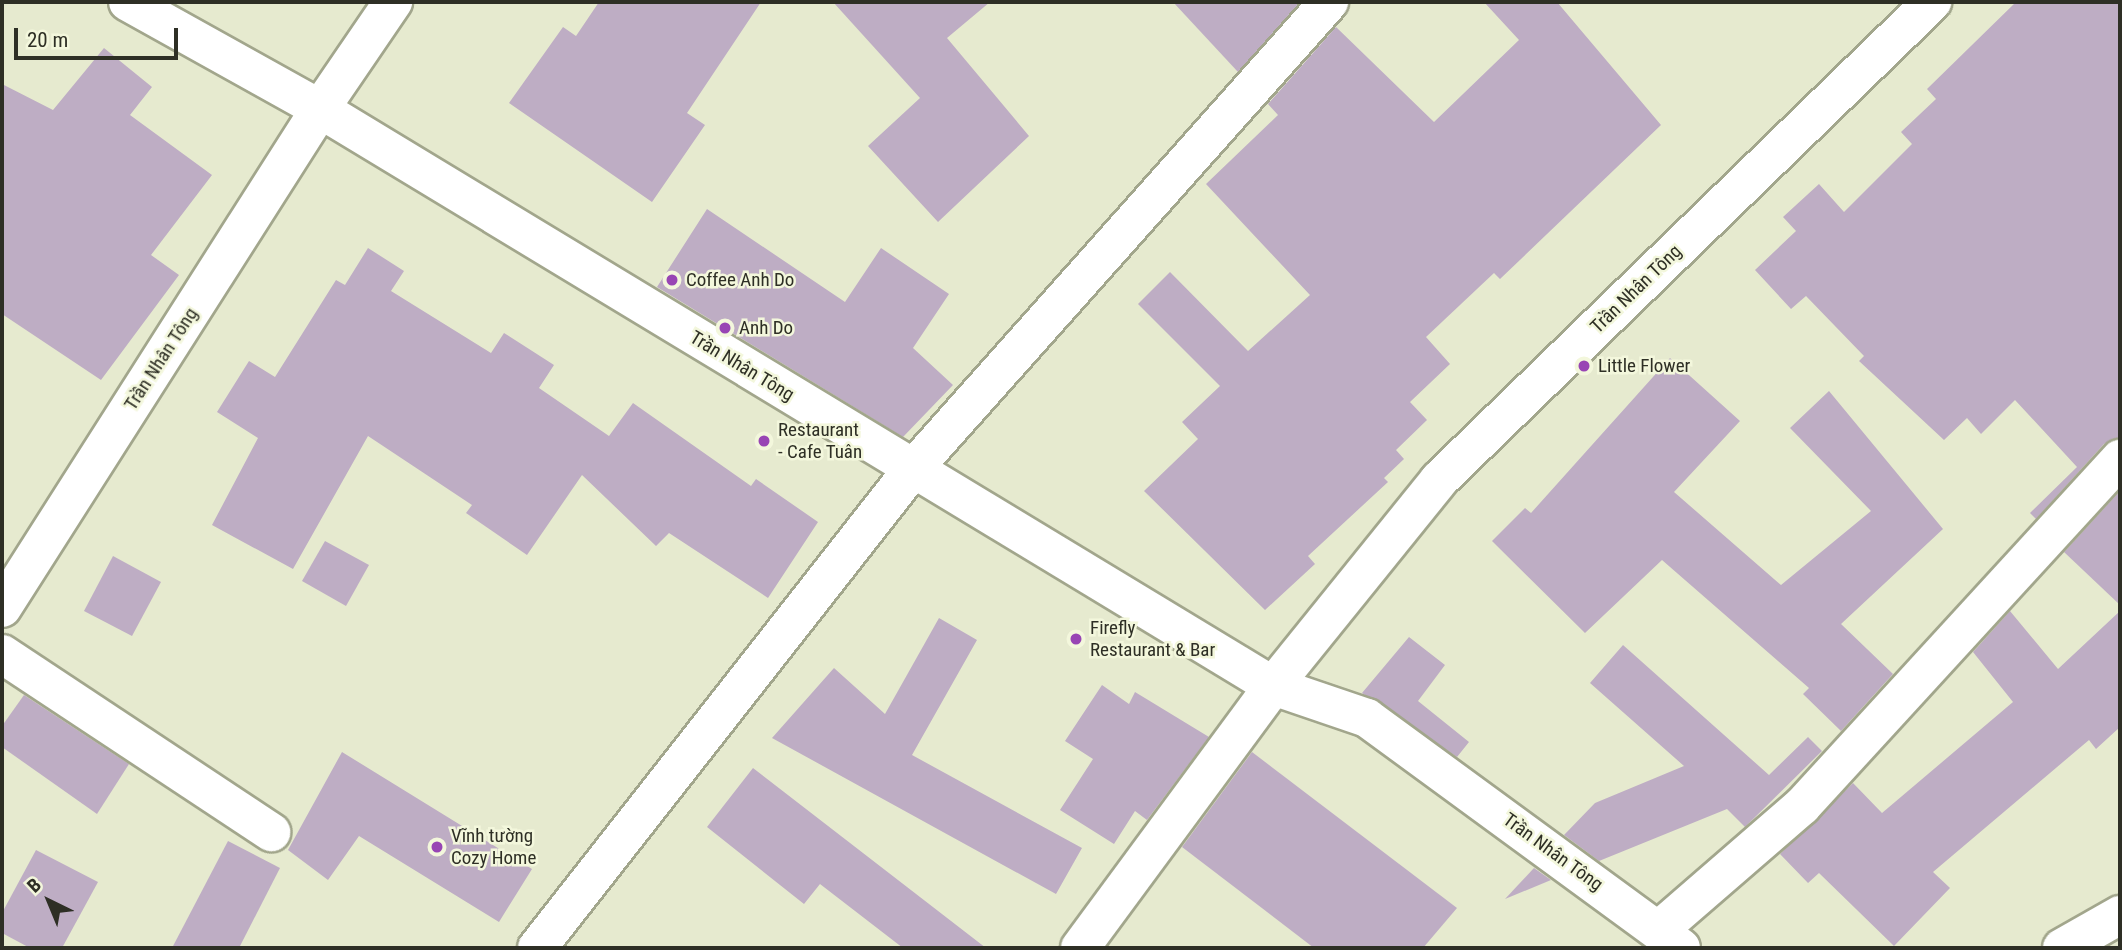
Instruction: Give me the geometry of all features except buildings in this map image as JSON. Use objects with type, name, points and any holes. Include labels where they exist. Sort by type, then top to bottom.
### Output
[{"type":"street","points":[[128,2],[320,109]]},
{"type":"street","name":"Trần Nhân Tông","points":[[2,608],[320,109],[393,2]]},
{"type":"street","points":[[537,948],[912,470],[1329,2]]},
{"type":"street","name":"Trần Nhân Tông","points":[[1273,685],[1439,480],[1932,2]]},
{"type":"street","name":"Trần Nhân Tông","points":[[320,109],[912,470],[1273,685],[1367,718],[1671,939]]},
{"type":"street","points":[[1671,939],[1802,806],[2120,459]]},
{"type":"street","points":[[2,653],[271,832]]},
{"type":"street","points":[[1080,948],[1273,685]]},
{"type":"street","points":[[2062,948],[2120,915]]},
{"type":"place","name":"Coffee Anh Do","points":[[672,280]]},
{"type":"place","name":"Anh Do","points":[[725,328]]},
{"type":"place","name":"Little Flower","points":[[1584,366]]},
{"type":"place","name":"Restaurant - Cafe Tuân","points":[[764,441]]},
{"type":"place","name":"Firefly Restaurant & Bar","points":[[1076,639]]},
{"type":"place","name":"Vĩnh tường Cozy Home","points":[[437,847]]}]
